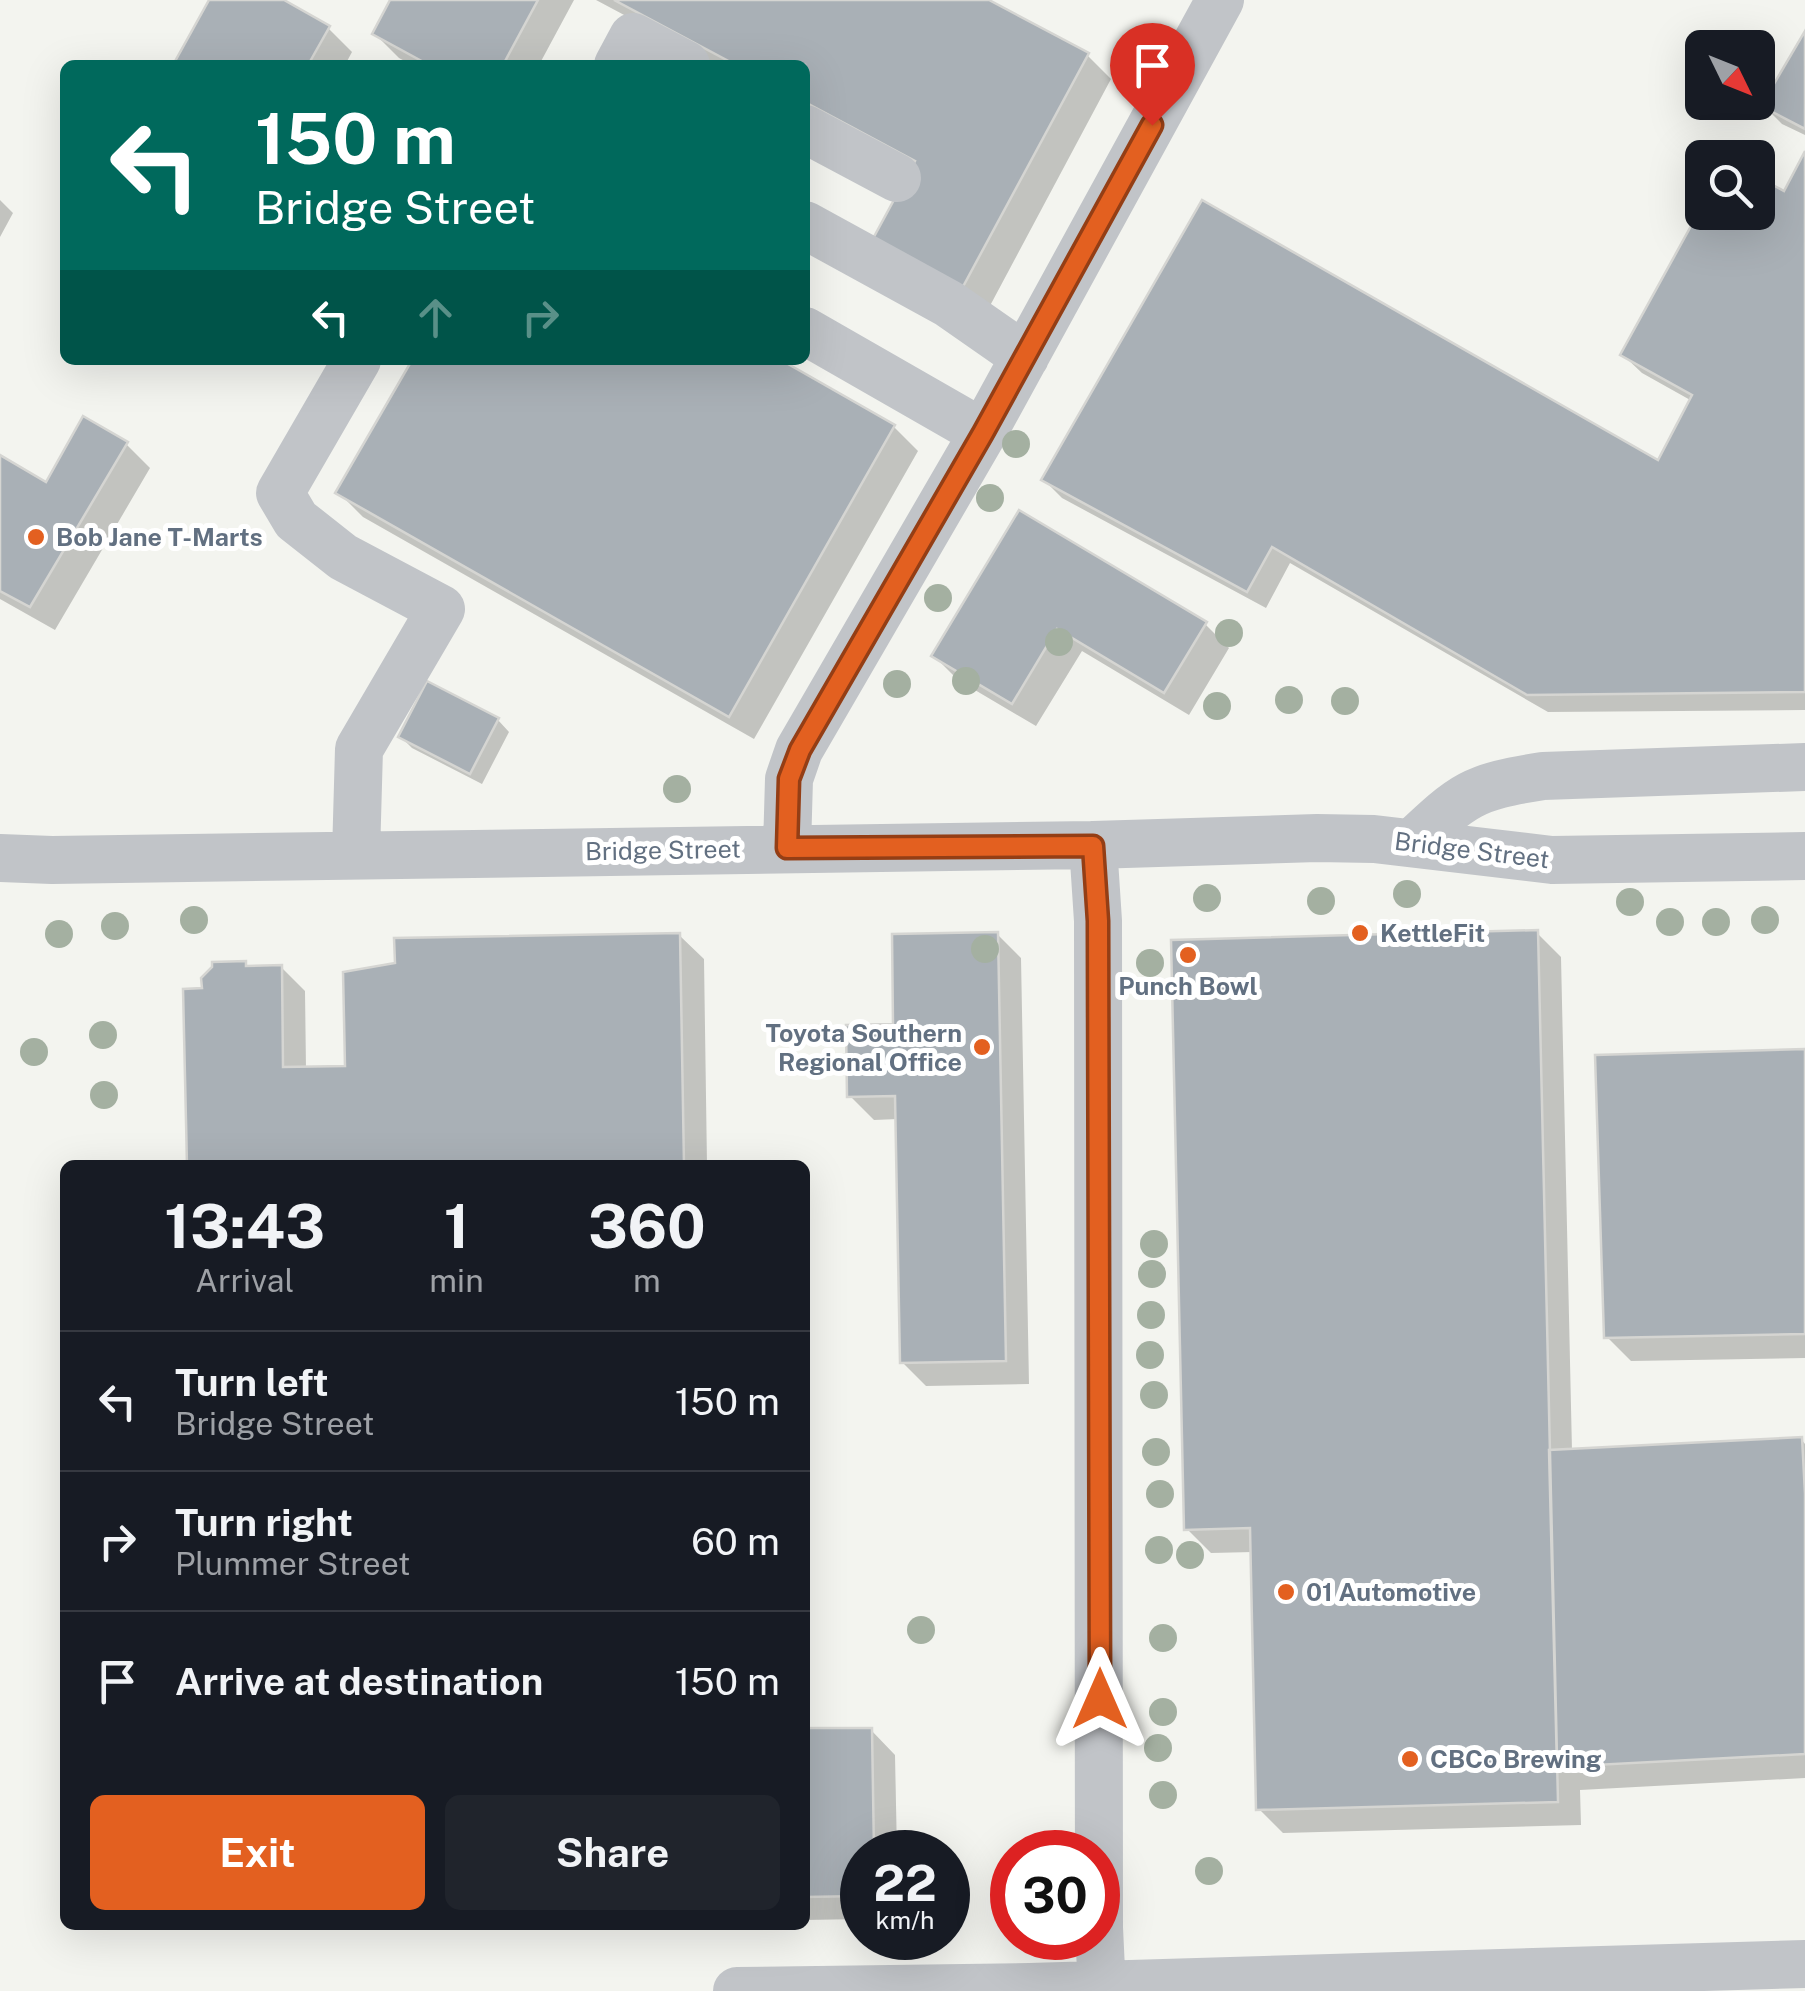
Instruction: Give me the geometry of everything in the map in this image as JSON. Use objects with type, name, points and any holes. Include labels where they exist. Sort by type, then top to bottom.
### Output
[{"type":"street","points":[[787,848],[789,779],[800,750],[983,433],[1220,0]]},
{"type":"street","points":[[621,60],[634,38],[676,60]]},
{"type":"street","points":[[810,132],[897,178]]},
{"type":"street","points":[[810,228],[948,304],[1025,357]]},
{"type":"street","points":[[810,334],[983,433]]},
{"type":"street","points":[[354,365],[280,493],[296,520],[343,557],[441,609],[358,748],[356,856]]},
{"type":"street","points":[[1412,843],[1462,797],[1503,783],[1543,776],[1805,768]]},
{"type":"street","name":"Bridge Street","points":[[0,858],[1093,846],[1317,838],[1412,843],[1552,860],[1805,856]]},
{"type":"street","points":[[1093,846],[1098,921],[1102,1987]]},
{"type":"street","points":[[737,1991],[1102,1987],[1805,1964]]},
{"type":"building","points":[[209,0],[284,0],[330,26],[311,60],[176,60]]},
{"type":"building","points":[[390,0],[538,0],[506,60],[420,60],[372,34]]},
{"type":"building","points":[[614,0],[989,0],[1089,53],[959,294],[869,246],[915,161],[810,105],[810,60],[727,60]]},
{"type":"building","points":[[1805,31],[1805,129],[1775,113],[1775,82]]},
{"type":"building","points":[[1805,151],[1805,692],[1527,695],[1272,547],[1247,592],[1041,480],[1202,200],[1658,460],[1692,395],[1620,355],[1689,230],[1775,230],[1775,186],[1784,191]]},
{"type":"building","points":[[409,365],[790,365],[895,425],[729,717],[335,493]]},
{"type":"building","name":"Bob Jane T-Marts","points":[[83,416],[128,442],[30,607],[0,591],[0,455],[46,482]]},
{"type":"building","points":[[1019,510],[1207,622],[1164,693],[1057,629],[1012,704],[931,656]]},
{"type":"building","points":[[427,681],[499,718],[470,774],[398,737]]},
{"type":"building","points":[[1538,930],[1558,1802],[1256,1810],[1250,1528],[1184,1530],[1171,940]]},
{"type":"building","points":[[998,932],[1006,1361],[900,1363],[895,1096],[847,1097],[846,1025],[893,1024],[892,934]]},
{"type":"building","points":[[680,933],[684,1160],[187,1160],[183,989],[202,988],[201,978],[212,962],[282,965],[283,1067],[345,1066],[343,972],[395,963],[394,938]]},
{"type":"building","points":[[1805,1049],[1805,1334],[1604,1338],[1595,1055]]},
{"type":"building","points":[[1802,1437],[1805,1754],[1557,1767],[1549,1450]]},
{"type":"building","points":[[810,1728],[872,1728],[874,1830],[840,1830],[840,1896],[810,1897]]},
{"type":"place","name":"Bob Jane T-Marts","points":[[36,537]]},
{"type":"place","name":"KettleFit","points":[[1360,933]]},
{"type":"place","name":"Punch Bowl","points":[[1188,955]]},
{"type":"place","name":"Toyota Southern Regional Office","points":[[982,1047]]},
{"type":"place","name":"01 Automotive","points":[[1286,1592]]},
{"type":"place","name":"CBCo Brewing","points":[[1410,1759]]},
{"type":"route","points":[[1100,1699],[1098,921],[1093,846],[787,848],[788,792],[800,750],[983,433],[1152,125]]}]
